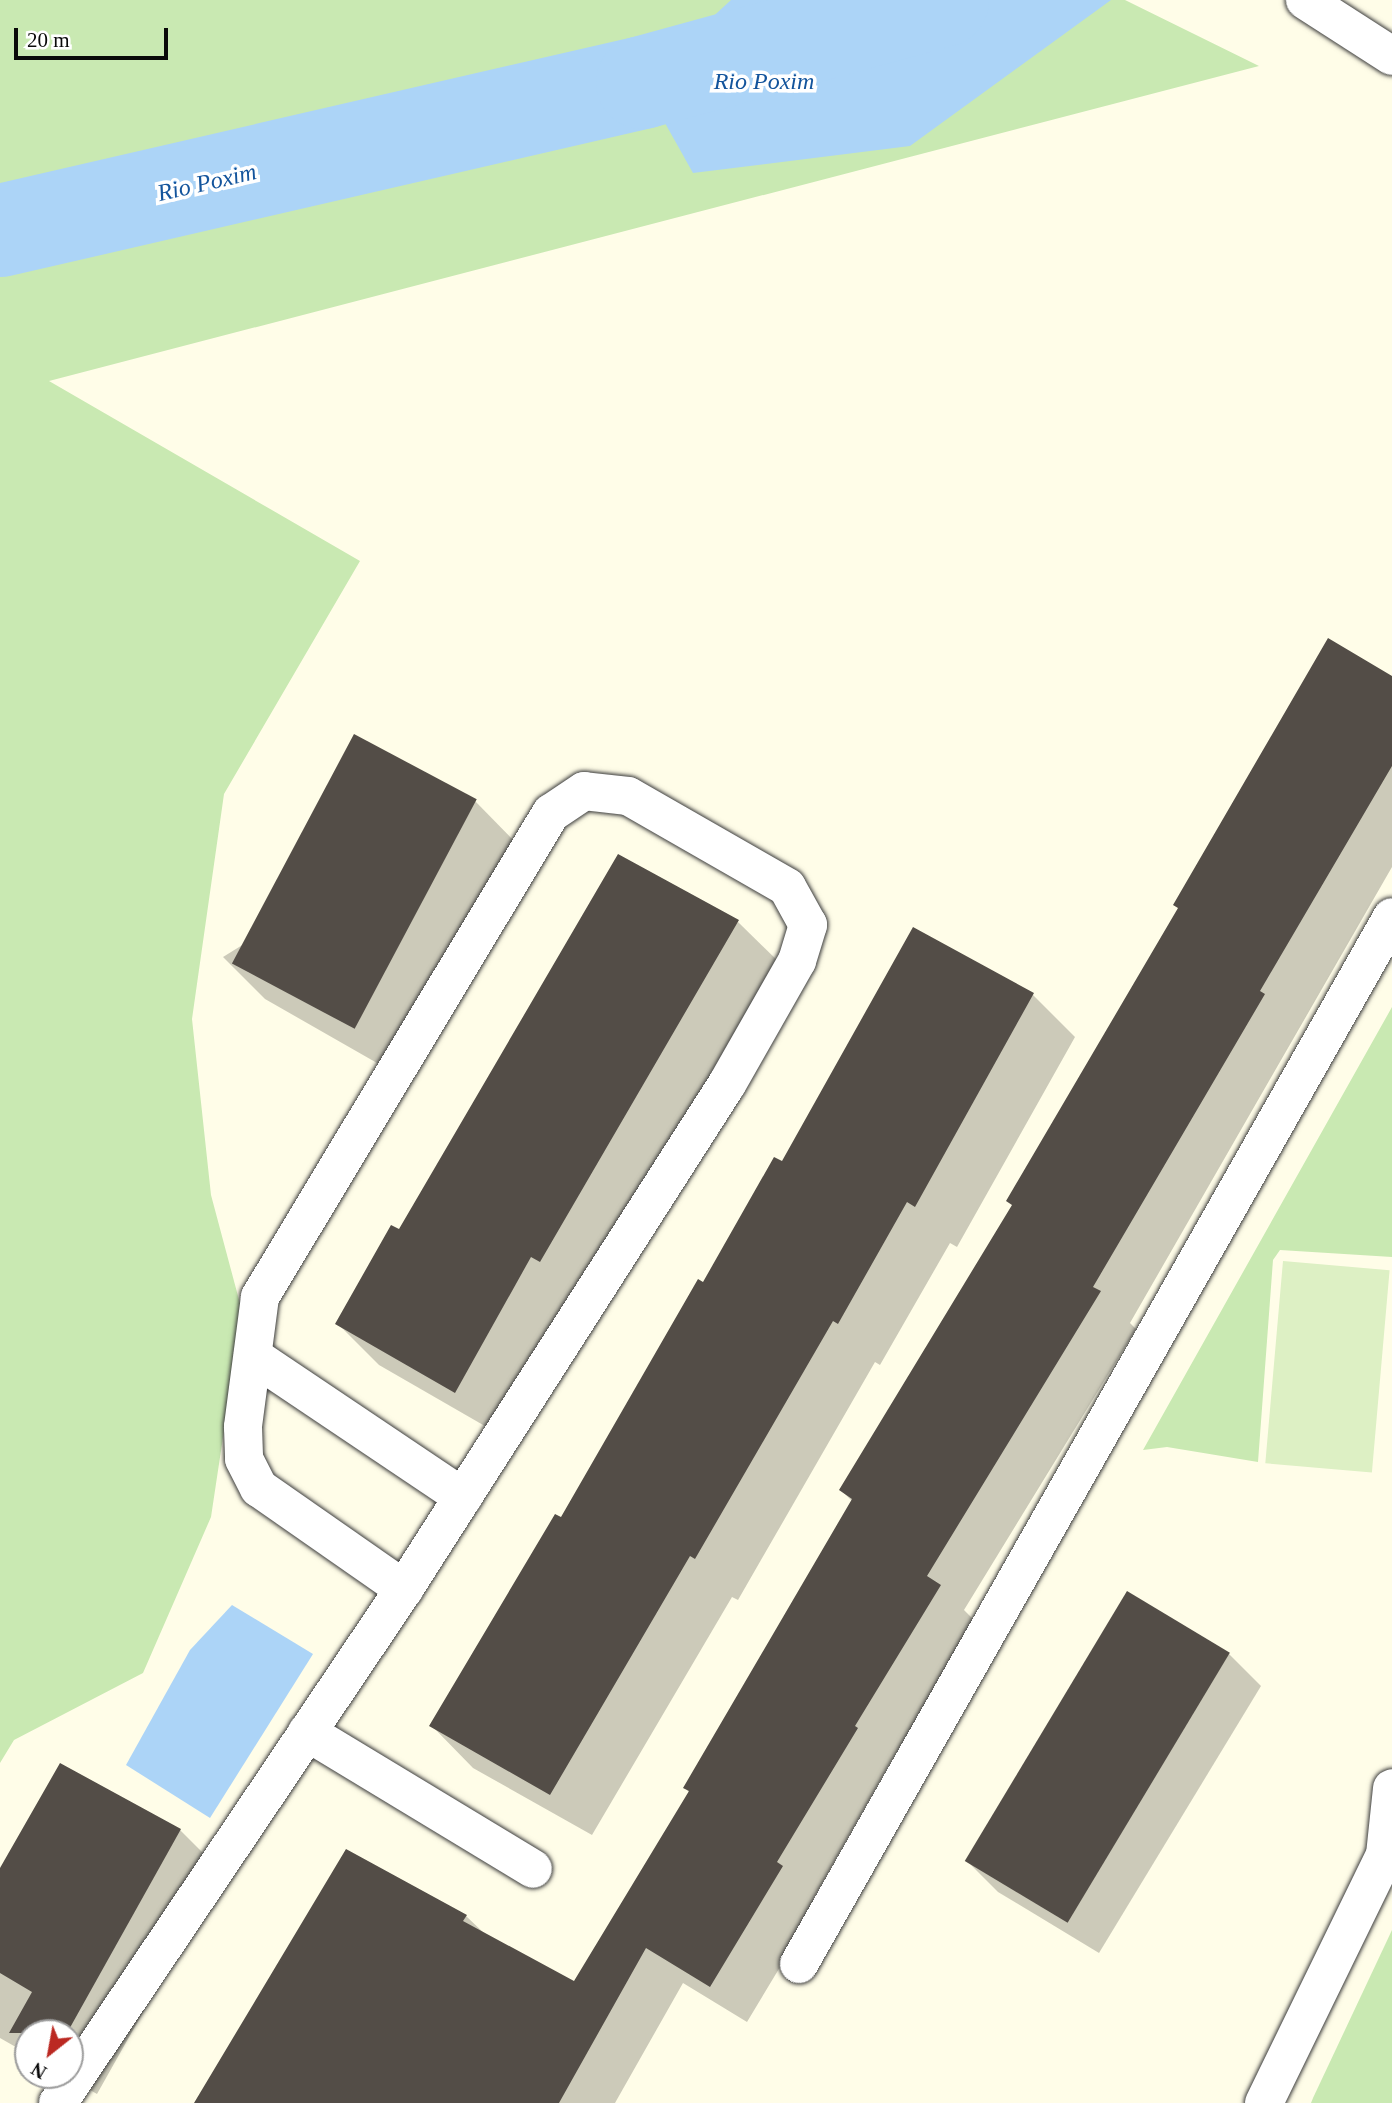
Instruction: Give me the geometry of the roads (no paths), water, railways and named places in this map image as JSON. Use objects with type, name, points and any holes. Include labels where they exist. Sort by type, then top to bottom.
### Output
[{"type":"street","points":[[1305,0],[1392,56]]},
{"type":"street","points":[[58,2103],[404,1589],[727,1084],[797,961],[808,925],[787,887],[628,796],[584,791],[551,813],[283,1254],[260,1297],[243,1427],[244,1459],[260,1488],[404,1589]]},
{"type":"street","points":[[799,1964],[1392,917]]},
{"type":"street","points":[[253,1356],[463,1497]]},
{"type":"street","points":[[307,1732],[533,1869]]},
{"type":"street","points":[[1264,2103],[1382,1863],[1392,1788]]},
{"type":"water","name":"Rio Poxim","points":[[731,0],[1111,0],[910,146],[693,173],[642,82]]},
{"type":"water","points":[[232,1605],[313,1654],[210,1818],[126,1765],[190,1650]]},
{"type":"waterway","name":"Rio Poxim","points":[[0,230],[642,82],[942,0]]}]
